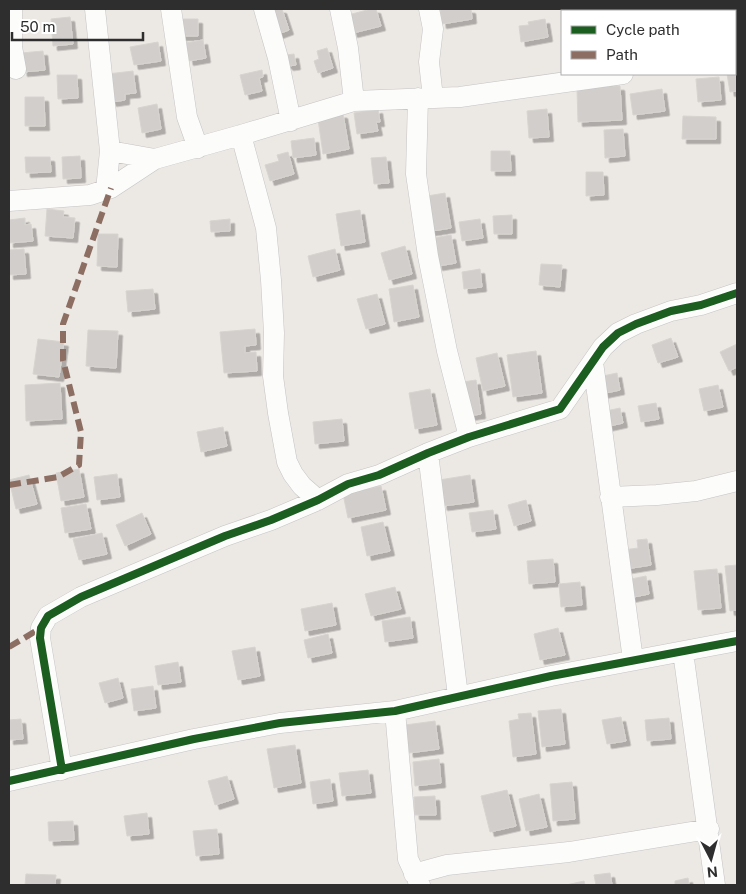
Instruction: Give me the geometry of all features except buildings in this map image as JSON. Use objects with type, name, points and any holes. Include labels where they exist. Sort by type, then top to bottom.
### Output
[{"type":"street","points":[[12,9],[12,47],[16,69]]},
{"type":"street","points":[[95,9],[110,151],[106,190]]},
{"type":"street","points":[[171,9],[187,117],[198,148]]},
{"type":"street","points":[[264,9],[278,58],[291,121]]},
{"type":"street","points":[[340,9],[348,48],[354,101]]},
{"type":"street","points":[[429,9],[433,29],[416,174],[428,256],[447,351],[469,437]]},
{"type":"street","points":[[9,201],[90,195],[111,188],[155,159],[291,121],[311,113],[354,101],[460,96],[616,75]]},
{"type":"street","points":[[241,135],[266,228],[274,333],[273,376],[287,462],[302,486],[318,500]]},
{"type":"street","points":[[110,151],[155,159]]},
{"type":"street","points":[[62,770],[40,638],[41,628],[48,616],[81,597],[225,536],[318,500],[348,484],[379,475],[428,452],[469,437],[560,408],[603,347],[618,334],[636,324],[671,311],[701,305],[737,293]]},
{"type":"street","points":[[592,362],[633,660]]},
{"type":"street","points":[[428,452],[458,696]]},
{"type":"street","points":[[610,497],[696,491],[737,480]]},
{"type":"street","points":[[9,781],[194,739],[280,723],[395,711],[633,660],[737,641]]},
{"type":"street","points":[[684,652],[715,885]]},
{"type":"street","points":[[395,711],[408,859],[418,882],[447,865],[569,852],[709,829]]},
{"type":"marked path","points":[[9,485],[58,477],[79,465],[81,432],[63,360],[63,324],[111,188]]},
{"type":"marked path","points":[[9,647],[41,628]]},
{"type":"cycle path","points":[[62,770],[40,638],[41,628],[48,616],[81,597],[225,536],[271,520],[318,500],[348,484],[379,475],[469,437],[560,409],[603,347],[618,333],[671,311],[701,305],[737,293]]},
{"type":"cycle path","points":[[9,781],[194,739],[280,723],[395,711],[551,676],[737,641]]}]
